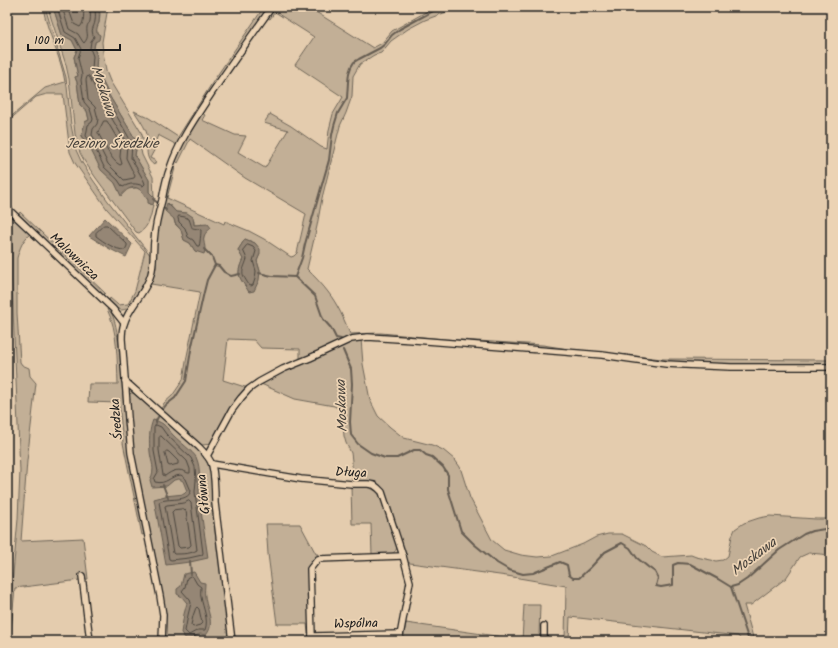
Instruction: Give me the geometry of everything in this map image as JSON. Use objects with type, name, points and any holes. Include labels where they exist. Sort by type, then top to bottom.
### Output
[{"type":"street","name":"Średzka","points":[[162,641],[162,615],[149,538],[131,453],[122,339],[124,323],[152,274],[155,227],[170,168],[182,140],[219,83],[272,7]]},
{"type":"street","name":"Malownicza","points":[[7,208],[113,309],[124,323]]},
{"type":"street","points":[[207,456],[232,410],[249,389],[283,369],[323,353],[351,339],[368,337],[422,340],[602,355],[678,365],[831,367]]},
{"type":"street","name":"Główna","points":[[125,382],[199,447],[212,464],[215,503],[232,641]]},
{"type":"street","name":"Długa","points":[[212,464],[307,480],[368,484],[374,485],[382,492],[410,582],[399,641]]},
{"type":"street","points":[[311,638],[310,569],[318,559],[403,556]]},
{"type":"street","points":[[82,576],[90,641]]},
{"type":"street","points":[[544,626],[544,641]]},
{"type":"street","name":"Wspólna","points":[[311,638],[400,634]]},
{"type":"shaded area","points":[[43,7],[45,7],[66,77],[71,125],[76,150],[93,180],[151,256],[149,271],[141,289],[129,307],[123,310],[118,309],[113,305],[109,301],[110,298],[118,305],[128,304],[135,291],[145,251],[107,209],[75,163],[70,152],[63,94],[47,94],[36,97],[7,122],[7,120],[45,88],[65,82]]},
{"type":"shaded area","points":[[48,7],[53,7],[62,35],[72,40],[77,50],[74,57],[78,77],[75,77],[80,105],[87,111],[89,120],[85,122],[81,137],[90,148],[101,169],[115,183],[121,195],[127,189],[137,188],[141,190],[150,204],[153,205],[145,228],[139,233],[136,232],[96,178],[80,153],[75,134],[66,65]]},
{"type":"shaded area","points":[[99,7],[108,7],[102,42],[106,71],[110,81],[141,132],[143,138],[141,150],[142,155],[153,177],[154,197],[149,192],[149,180],[135,156],[137,142],[110,97],[96,68],[97,56],[94,48],[97,33],[96,28],[99,23]]},
{"type":"shaded area","points":[[264,7],[269,7],[218,78],[177,145],[158,135],[155,143],[157,145],[150,158],[156,161],[154,165],[150,162],[147,154],[146,131],[134,111],[149,118],[178,137],[216,77]]},
{"type":"shaded area","points":[[276,7],[308,7],[373,48],[382,43],[392,31],[431,9],[440,7],[460,7],[425,20],[408,29],[391,41],[381,53],[374,55],[360,64],[353,76],[352,96],[340,126],[322,198],[307,269],[332,297],[350,334],[381,333],[444,339],[543,345],[662,359],[831,360],[831,366],[685,363],[367,336],[300,360],[300,349],[261,348],[254,340],[228,339],[223,380],[248,388],[211,444],[199,444],[160,411],[164,403],[172,396],[183,380],[200,292],[151,284],[156,268],[157,233],[173,167],[175,168],[167,198],[224,224],[225,221],[249,231],[291,257],[297,253],[306,214],[245,178],[190,139],[178,163],[175,160],[202,113],[205,115],[202,120],[235,135],[246,136],[238,152],[265,168],[288,130],[264,123],[270,114],[291,126],[321,147],[327,149],[329,130],[333,114],[343,97],[295,65],[314,37],[275,12],[270,19],[268,18]],"holes":[[[169,204],[176,212],[187,213],[194,221],[194,225],[202,224],[205,232],[203,241],[205,251],[195,251],[190,243],[184,240],[181,230],[175,224]],[[245,239],[255,243],[260,254],[257,261],[260,271],[249,292],[239,273],[243,259],[238,250]]]},
{"type":"shaded area","points":[[7,212],[30,234],[23,242],[17,258],[17,313],[20,362],[22,365],[29,368],[30,376],[36,383],[27,461],[21,541],[83,538],[88,579],[15,588],[10,641],[7,641],[7,639],[18,519],[20,471],[12,249],[11,239],[7,230]]},
{"type":"shaded area","points":[[20,212],[105,293],[103,295],[18,215]]},
{"type":"shaded area","points":[[109,308],[117,331],[126,432],[145,534],[142,535],[123,443],[119,403],[88,402],[89,384],[118,384],[115,336],[111,318],[107,309]]},
{"type":"shaded area","points":[[361,339],[363,364],[370,400],[378,416],[404,438],[432,445],[443,450],[455,460],[460,467],[470,498],[492,540],[504,550],[521,555],[537,557],[552,556],[583,544],[596,537],[608,534],[622,534],[646,546],[652,552],[662,557],[691,555],[716,561],[723,560],[728,556],[735,529],[744,523],[770,516],[831,519],[831,555],[809,553],[800,557],[786,578],[751,605],[744,605],[754,641],[742,641],[738,636],[570,617],[569,641],[565,641],[566,586],[407,562],[384,489],[377,484],[369,482],[352,482],[351,453],[344,436],[342,412],[334,406],[295,399],[261,384],[279,373],[352,341]]},
{"type":"shaded area","points":[[134,393],[196,447],[205,458],[209,467],[214,522],[229,641],[165,641],[164,606],[160,580],[132,444],[129,395]]},
{"type":"shaded area","points":[[351,486],[372,489],[381,497],[397,544],[395,552],[392,554],[372,555],[371,524],[352,524]]},
{"type":"shaded area","points":[[266,524],[300,524],[316,554],[318,554],[318,556],[308,567],[310,633],[308,633],[307,624],[277,624],[268,554]]},
{"type":"shaded area","points":[[524,605],[540,605],[539,634],[541,641],[522,641]]},
{"type":"shaded area","points":[[406,623],[503,637],[503,641],[417,641],[403,639]]},
{"type":"water","name":"Jezioro Średzkie","points":[[53,7],[99,7],[97,33],[100,35],[99,40],[95,42],[94,48],[97,56],[96,68],[110,97],[137,142],[135,156],[149,180],[149,192],[155,198],[153,205],[148,203],[148,200],[143,192],[134,187],[129,189],[121,196],[115,183],[101,170],[90,148],[81,136],[85,122],[89,120],[87,111],[80,105],[75,77],[78,76],[74,57],[77,50],[72,40],[62,35]]},
{"type":"water","points":[[167,203],[176,212],[187,213],[193,217],[194,225],[208,224],[211,228],[204,238],[204,254],[195,251],[190,243],[184,240],[181,230],[175,223],[174,219],[165,211]]},
{"type":"water","points":[[105,218],[132,244],[126,257],[89,236]]},
{"type":"water","points":[[245,239],[255,243],[260,249],[260,254],[257,261],[260,271],[259,280],[254,291],[249,292],[239,273],[243,259],[238,250]]},
{"type":"water","points":[[153,420],[163,424],[189,449],[196,457],[198,462],[199,494],[208,558],[166,565],[154,499],[184,494],[187,491],[183,481],[179,479],[174,480],[167,486],[152,487],[150,480],[153,469],[149,440]]},
{"type":"water","points":[[194,572],[200,582],[205,583],[205,594],[210,616],[210,626],[206,635],[200,634],[187,640],[181,633],[187,603],[177,594],[177,589],[181,586],[184,574]]},
{"type":"waterway","points":[[295,277],[302,258],[329,160],[334,126],[338,113],[347,98],[349,73],[351,67],[354,62],[380,48],[400,29],[433,11],[451,7]]},
{"type":"waterway","name":"Moskawa","points":[[153,199],[166,210]]},
{"type":"waterway","name":"Moskawa","points":[[204,249],[212,257],[215,265],[219,266],[224,272],[231,276],[240,274]]},
{"type":"waterway","points":[[163,409],[175,398],[186,381],[191,350],[204,292],[207,280],[215,265]]},
{"type":"waterway","name":"Moskawa","points":[[259,273],[272,276],[295,277],[315,296],[323,319],[331,328],[336,338],[341,339]]},
{"type":"waterway","name":"Moskawa","points":[[343,350],[351,369],[351,435],[358,444],[371,453],[385,458],[397,458],[414,450],[420,450],[426,455],[432,457],[443,467],[448,475],[448,489],[461,531],[497,563],[509,570],[523,574],[533,573],[560,562],[567,565],[569,575],[573,578],[579,578],[605,552],[622,543],[630,548],[637,558],[655,572],[658,578],[656,586],[661,587],[673,585],[673,565],[678,563],[690,564],[731,587],[738,585],[747,579],[779,550],[804,534],[825,529],[831,530]]},
{"type":"waterway","points":[[156,423],[158,417]]},
{"type":"waterway","points":[[163,485],[168,498]]},
{"type":"waterway","points":[[190,561],[191,574]]},
{"type":"waterway","points":[[731,587],[749,641]]}]
